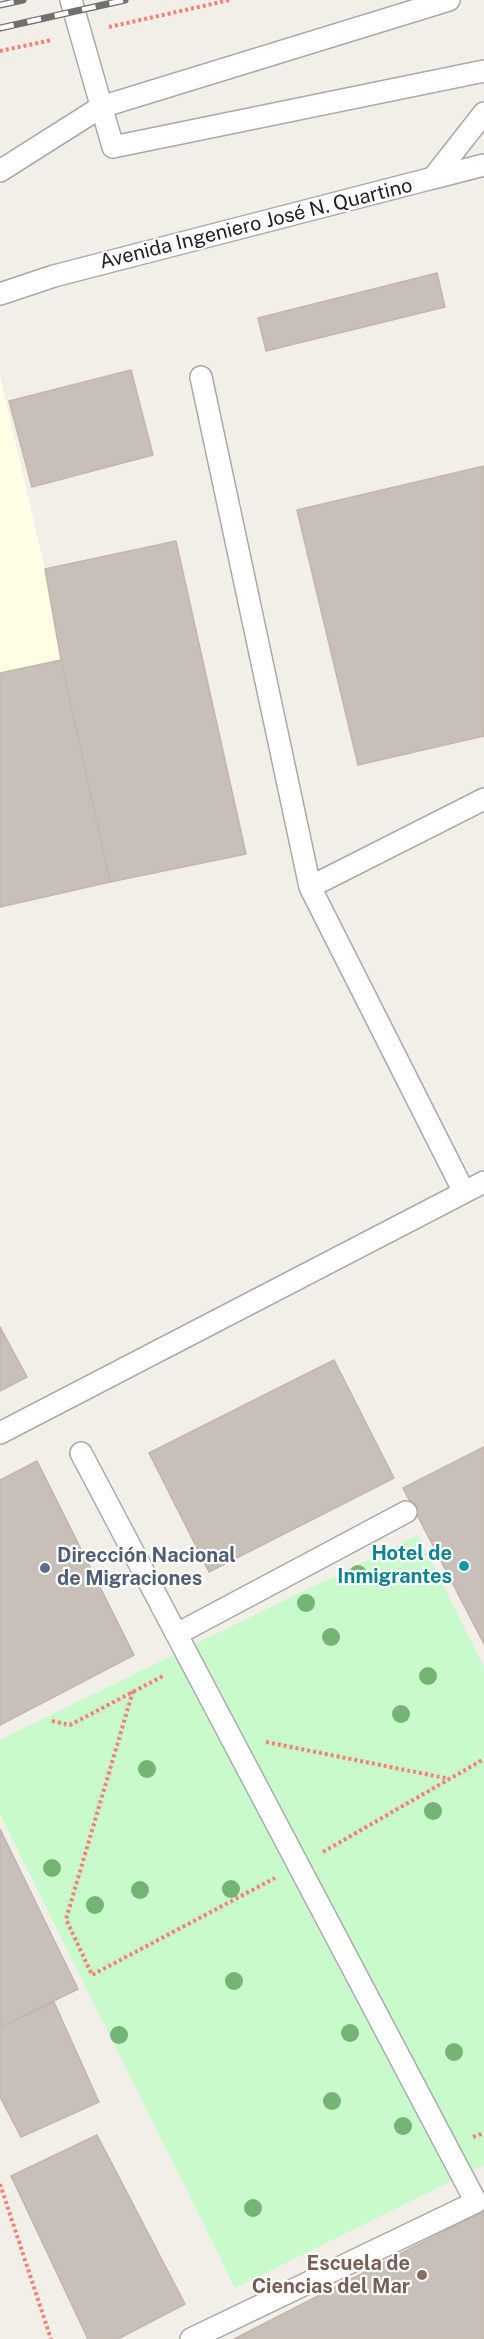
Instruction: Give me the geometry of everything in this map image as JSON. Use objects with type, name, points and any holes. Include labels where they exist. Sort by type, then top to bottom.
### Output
[{"type":"lane","points":[[71,0],[113,147],[484,71]]},
{"type":"lane","points":[[0,171],[101,107],[442,1]]},
{"type":"lane","name":"Avenida Ingeniero José N. Quartino","points":[[0,294],[54,276],[433,178],[484,113]]},
{"type":"lane","points":[[433,178],[484,165]]},
{"type":"lane","points":[[201,377],[310,886],[464,1192]]},
{"type":"lane","points":[[310,886],[484,799]]},
{"type":"lane","points":[[0,1433],[484,1182]]},
{"type":"lane","points":[[81,1453],[476,2202],[191,2339]]},
{"type":"lane","points":[[177,1634],[406,1512]]},
{"type":"path","points":[[0,51],[230,0]]},
{"type":"path","points":[[52,1721],[70,1725],[191,1662]]},
{"type":"path","points":[[92,1975],[66,1919],[134,1691]]},
{"type":"path","points":[[230,1735],[450,1779]]},
{"type":"path","points":[[0,2184],[51,2339]]},
{"type":"shaded area","points":[[0,376],[45,569],[61,660],[110,882],[0,907]]},
{"type":"green space","points":[[418,1535],[484,1667],[484,2165],[235,2288],[0,1814],[0,1740]]},
{"type":"building","points":[[437,273],[445,307],[266,351],[258,318]]},
{"type":"building","points":[[131,370],[153,455],[32,487],[9,401]]},
{"type":"building","points":[[484,466],[484,736],[358,765],[297,510]]},
{"type":"building","points":[[176,541],[246,854],[110,882],[61,660],[45,569]]},
{"type":"building","points":[[61,660],[110,882],[0,907],[0,673]]},
{"type":"building","points":[[0,1327],[27,1377],[0,1391]]},
{"type":"building","points":[[334,1360],[394,1478],[209,1572],[149,1453]]},
{"type":"building","name":"Hotel de Inmigrantes","points":[[484,1447],[484,1644],[403,1488]]},
{"type":"building","name":"Dirección Nacional de Migraciones","points":[[37,1461],[134,1655],[0,1725],[0,1480]]},
{"type":"building","points":[[0,1829],[78,1989],[0,2027]]},
{"type":"building","points":[[54,2002],[99,2102],[21,2137],[0,2097],[0,2027]]},
{"type":"building","points":[[97,2135],[185,2304],[118,2339],[88,2339],[11,2176]]},
{"type":"building","name":"Escuela de Ciencias del Mar","points":[[484,2211],[484,2339],[234,2339]]},
{"type":"railway","points":[[0,5],[23,0]]},
{"type":"railway","points":[[0,28],[125,0]]},
{"type":"place","name":"Hotel de Inmigrantes","points":[[464,1566]]},
{"type":"place","name":"Dirección Nacional de Migraciones","points":[[45,1568]]},
{"type":"place","name":"Escuela de Ciencias del Mar","points":[[422,2275]]}]
